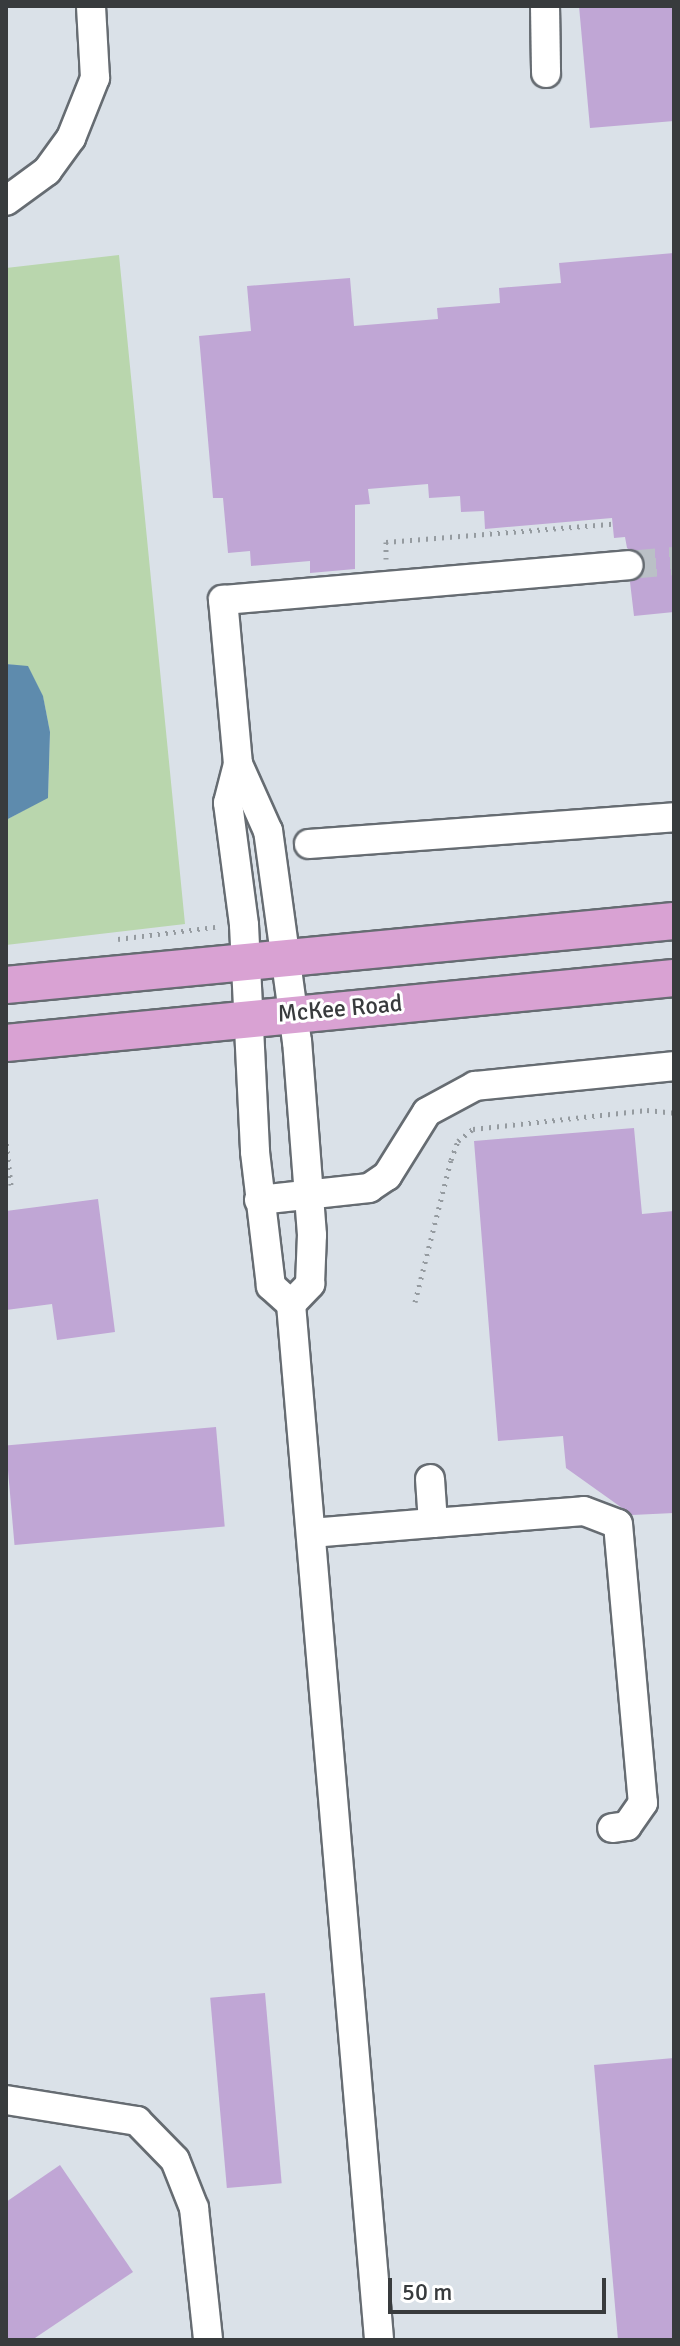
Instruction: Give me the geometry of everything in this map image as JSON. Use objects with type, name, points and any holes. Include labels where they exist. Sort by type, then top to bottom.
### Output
[{"type":"main road","points":[[6,985],[246,958],[674,921]]},
{"type":"main road","name":"McKee Road","points":[[6,1043],[674,978]]},
{"type":"lane","points":[[6,201],[47,171],[71,138],[95,78],[91,6]]},
{"type":"lane","points":[[545,6],[546,73]]},
{"type":"lane","points":[[291,1304],[310,1284],[309,1196],[293,1013],[268,831],[238,764],[223,600],[628,565]]},
{"type":"lane","points":[[238,764],[228,803],[246,958],[246,1018],[259,1200],[271,1286],[291,1304],[379,2340]]},
{"type":"lane","points":[[309,844],[674,817]]},
{"type":"lane","points":[[259,1200],[369,1188],[387,1176],[427,1112],[475,1086],[674,1066]]},
{"type":"lane","points":[[430,1479],[433,1523]]},
{"type":"lane","points":[[311,1533],[584,1511],[618,1524],[643,1803],[627,1826],[612,1828]]},
{"type":"lane","points":[[6,2100],[137,2121],[175,2160],[194,2208],[208,2340]]},
{"type":"path","points":[[371,562],[386,560],[386,542],[612,524]]},
{"type":"path","points":[[415,1302],[451,1160],[458,1141],[473,1129],[632,1111],[674,1113]]},
{"type":"path","points":[[6,1140],[11,1185],[6,1186]]},
{"type":"green space","points":[[119,255],[185,924],[6,945],[6,820],[48,797],[50,732],[43,697],[28,667],[6,664],[6,268]]},
{"type":"water","points":[[6,664],[28,666],[43,696],[50,732],[48,798],[6,820]]},
{"type":"building","points":[[579,6],[674,6],[674,121],[590,128]]},
{"type":"building","points":[[674,253],[674,612],[634,616],[630,582],[645,563],[627,548],[625,537],[614,538],[612,518],[485,529],[484,511],[461,512],[460,496],[429,498],[428,484],[368,489],[370,504],[355,505],[355,569],[310,573],[310,561],[251,566],[250,551],[228,553],[223,498],[213,498],[199,336],[251,331],[247,286],[350,278],[354,326],[438,319],[437,308],[500,303],[499,288],[561,283],[559,263]]},
{"type":"building","points":[[634,1128],[642,1214],[674,1211],[674,1513],[632,1515],[566,1468],[563,1436],[498,1441],[474,1141]]},
{"type":"building","points":[[98,1199],[115,1332],[57,1340],[52,1304],[6,1310],[6,1211]]},
{"type":"building","points":[[216,1427],[225,1527],[15,1545],[6,1445]]},
{"type":"building","points":[[265,1993],[282,2183],[227,2188],[210,1998]]},
{"type":"building","points":[[674,2058],[674,2340],[618,2340],[594,2065]]},
{"type":"building","points":[[60,2165],[133,2272],[32,2340],[6,2340],[6,2202]]},
{"type":"tunnel","points":[[628,565],[674,561]]}]
